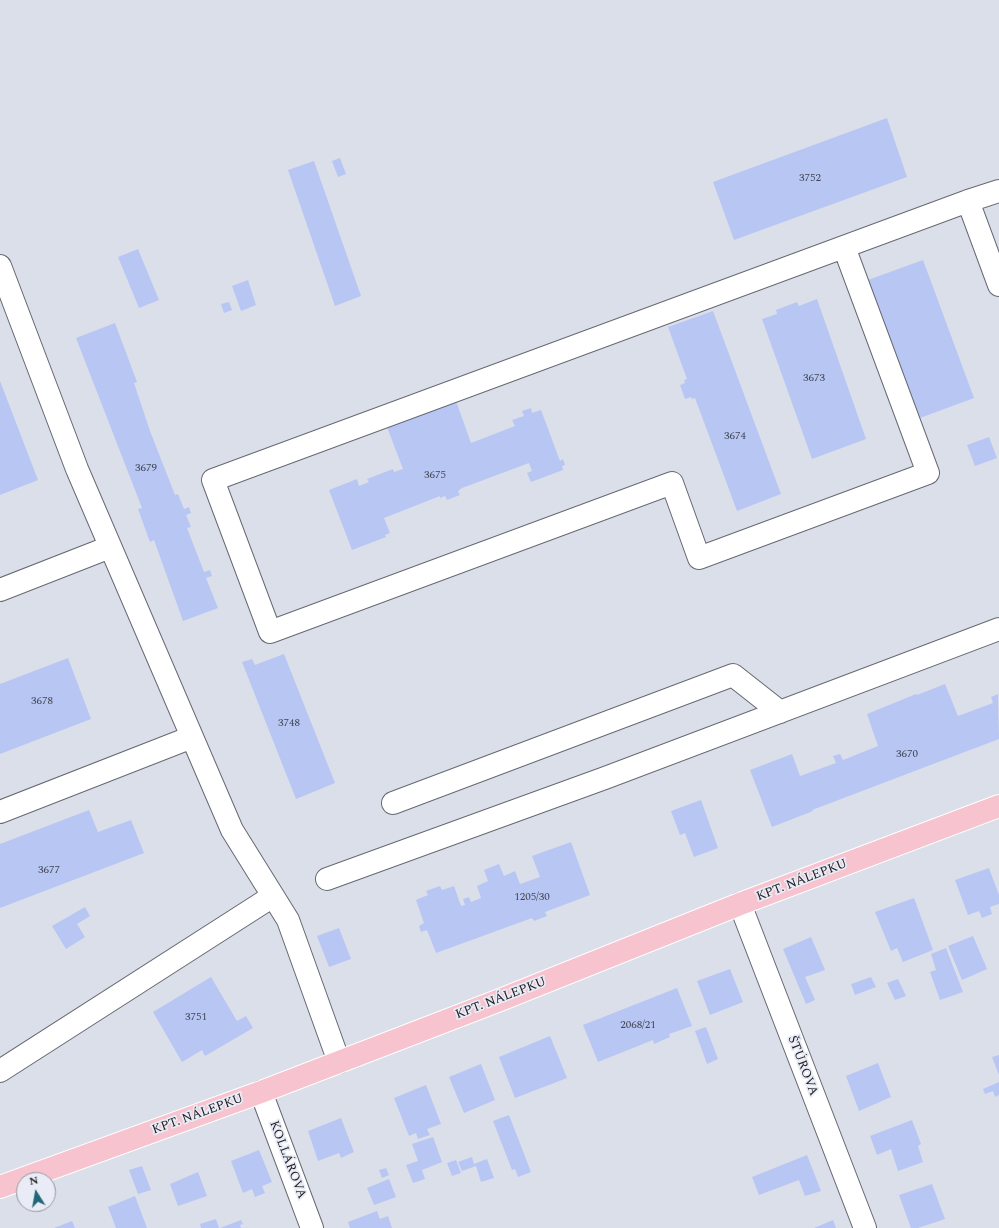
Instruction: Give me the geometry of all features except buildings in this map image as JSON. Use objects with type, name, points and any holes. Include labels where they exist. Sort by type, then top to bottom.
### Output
[{"type":"main road","name":"KPT. NÁLEPKU","points":[[0,1187],[261,1092],[740,904],[999,807]]},
{"type":"street","points":[[844,247],[928,473],[699,558],[672,483],[270,632],[213,480],[968,201],[999,191]]},
{"type":"street","points":[[968,201],[999,285]]},
{"type":"street","points":[[0,266],[77,469],[110,547],[232,830],[288,920],[339,1062]]},
{"type":"street","points":[[0,590],[110,547]]},
{"type":"street","points":[[327,879],[598,781],[999,629]]},
{"type":"street","points":[[393,803],[733,675],[780,712]]},
{"type":"street","points":[[0,812],[192,737]]},
{"type":"street","points":[[0,1070],[273,896]]},
{"type":"street","name":"ŠTÚROVA","points":[[740,904],[864,1228]]},
{"type":"street","name":"KOLLÁROVA","points":[[261,1092],[312,1228]]}]
